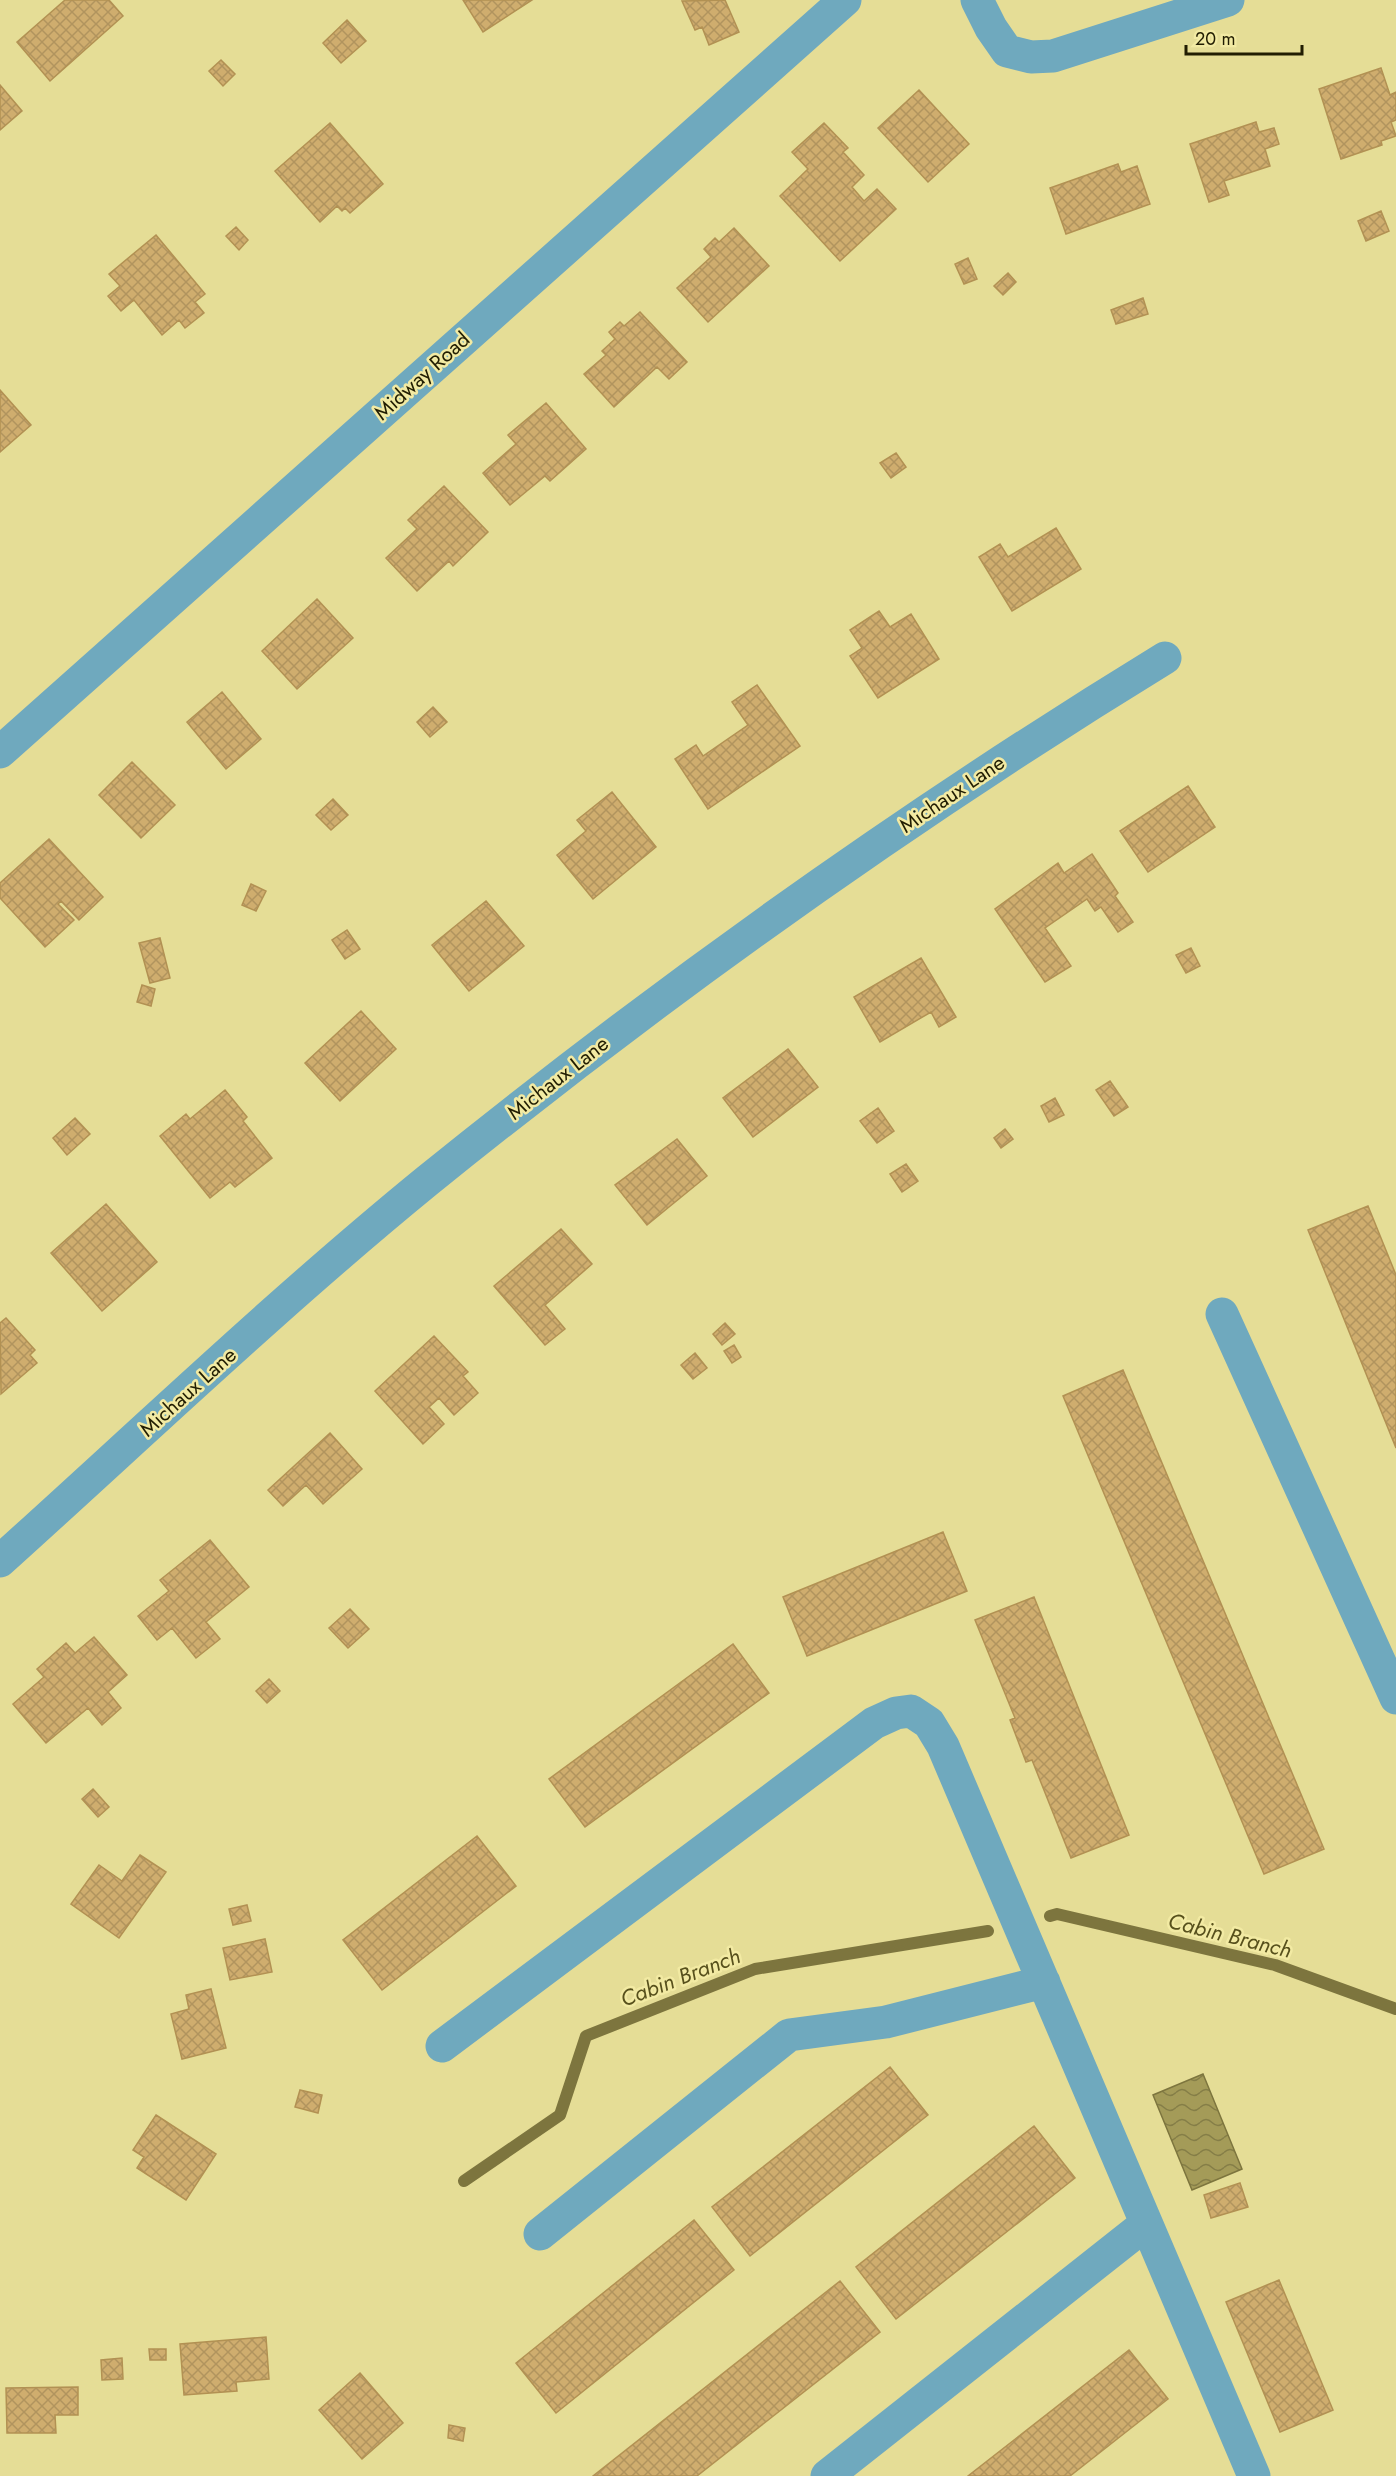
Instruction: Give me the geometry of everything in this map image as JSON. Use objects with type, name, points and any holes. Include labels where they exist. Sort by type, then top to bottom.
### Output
[{"type":"street","name":"Midway Road","points":[[0,752],[845,0]]},
{"type":"street","points":[[977,0],[991,28],[1007,51],[1031,57],[1053,56],[1228,0]]},
{"type":"street","name":"Michaux Lane","points":[[0,1561],[298,1292],[426,1183],[667,992],[841,868],[1028,741],[1165,658]]},
{"type":"street","points":[[1222,1314],[1396,1698]]},
{"type":"street","points":[[442,2046],[874,1723],[896,1713],[911,1711],[929,1723],[943,1746],[1254,2476]]},
{"type":"street","points":[[540,2234],[789,2035],[886,2022],[1044,1982]]},
{"type":"street","points":[[827,2476],[1146,2224]]},
{"type":"water","points":[[1203,2074],[1242,2169],[1192,2190],[1153,2095]]},
{"type":"building","points":[[65,0],[109,0],[123,16],[50,81],[17,42]]},
{"type":"building","points":[[463,0],[532,0],[483,32]]},
{"type":"building","points":[[725,0],[739,32],[709,45],[702,27],[695,30],[682,1]]},
{"type":"building","points":[[347,20],[366,41],[341,63],[323,43]]},
{"type":"building","points":[[221,60],[235,74],[223,86],[209,71]]},
{"type":"building","points":[[1381,68],[1390,95],[1396,92],[1396,120],[1391,122],[1396,136],[1381,141],[1382,145],[1341,159],[1319,89]]},
{"type":"building","points":[[0,85],[22,111],[0,130]]},
{"type":"building","points":[[919,90],[969,144],[928,182],[878,128]]},
{"type":"building","points":[[1256,122],[1259,132],[1274,128],[1279,144],[1265,149],[1270,166],[1224,181],[1229,195],[1209,202],[1190,144]]},
{"type":"building","points":[[330,123],[383,184],[350,213],[345,208],[342,211],[337,206],[320,222],[275,171]]},
{"type":"building","points":[[824,123],[848,148],[843,152],[864,175],[852,187],[864,201],[877,189],[896,209],[840,261],[780,196],[808,169],[792,152]]},
{"type":"building","points":[[1118,164],[1121,172],[1137,166],[1150,204],[1066,234],[1050,188]]},
{"type":"building","points":[[1381,211],[1389,231],[1366,241],[1358,221]]},
{"type":"building","points":[[236,227],[248,240],[239,250],[226,236]]},
{"type":"building","points":[[734,228],[769,266],[708,322],[677,288],[711,257],[704,249],[715,238],[719,242]]},
{"type":"building","points":[[156,235],[205,294],[195,302],[204,313],[185,328],[179,320],[162,335],[134,300],[121,311],[108,296],[120,286],[109,274]]},
{"type":"building","points":[[968,258],[977,279],[964,284],[955,264]]},
{"type":"building","points":[[1008,273],[1016,282],[1003,295],[994,286]]},
{"type":"building","points":[[1143,298],[1148,314],[1116,324],[1111,310]]},
{"type":"building","points":[[640,312],[687,362],[669,379],[657,367],[614,407],[584,374],[606,355],[602,351],[615,339],[609,332],[620,322],[624,326]]},
{"type":"building","points":[[0,390],[31,425],[0,452]]},
{"type":"building","points":[[546,403],[586,449],[550,481],[545,476],[510,505],[483,473],[516,444],[508,435]]},
{"type":"building","points":[[896,453],[906,467],[891,478],[880,463]]},
{"type":"building","points":[[444,486],[488,532],[453,566],[449,561],[417,591],[386,558],[417,529],[408,520]]},
{"type":"building","points":[[1056,528],[1081,569],[1012,611],[979,557],[1000,544],[1008,557]]},
{"type":"building","points":[[317,599],[353,638],[297,689],[262,651]]},
{"type":"building","points":[[879,611],[890,627],[911,614],[939,659],[878,698],[850,656],[862,648],[850,630]]},
{"type":"building","points":[[757,685],[800,746],[708,809],[675,759],[696,745],[703,756],[748,725],[732,702]]},
{"type":"building","points":[[222,692],[261,739],[226,769],[187,722]]},
{"type":"building","points":[[433,707],[447,722],[430,737],[417,722]]},
{"type":"building","points":[[132,762],[175,805],[141,838],[99,795]]},
{"type":"building","points":[[1188,786],[1215,827],[1148,872],[1120,831]]},
{"type":"building","points":[[612,792],[656,847],[593,899],[557,855],[586,831],[577,820]]},
{"type":"building","points":[[333,799],[348,815],[331,830],[316,815]]},
{"type":"building","points":[[49,839],[103,897],[79,920],[61,901],[58,904],[74,920],[45,947],[0,898],[0,883]]},
{"type":"building","points":[[1092,854],[1118,893],[1115,896],[1133,922],[1118,932],[1101,907],[1095,911],[1087,899],[1045,928],[1071,966],[1045,982],[995,909],[1058,863],[1064,873]]},
{"type":"building","points":[[251,884],[266,891],[256,911],[242,905]]},
{"type":"building","points":[[486,901],[524,946],[469,991],[432,945]]},
{"type":"building","points":[[347,930],[360,949],[345,959],[332,940]]},
{"type":"building","points":[[160,938],[170,978],[150,983],[139,943]]},
{"type":"building","points":[[1191,948],[1200,966],[1186,973],[1176,955]]},
{"type":"building","points":[[921,958],[956,1017],[939,1027],[931,1012],[880,1042],[854,997]]},
{"type":"building","points":[[142,985],[155,989],[151,1006],[137,1002]]},
{"type":"building","points":[[361,1011],[396,1049],[340,1101],[305,1063]]},
{"type":"building","points":[[788,1049],[818,1087],[753,1137],[723,1098]]},
{"type":"building","points":[[1110,1081],[1128,1107],[1114,1116],[1096,1090]]},
{"type":"building","points":[[225,1090],[247,1117],[243,1121],[272,1158],[235,1187],[230,1182],[210,1198],[160,1136],[186,1114],[190,1119]]},
{"type":"building","points":[[1055,1098],[1064,1115],[1049,1122],[1041,1106]]},
{"type":"building","points":[[878,1108],[894,1131],[877,1143],[860,1121]]},
{"type":"building","points":[[75,1118],[90,1134],[67,1155],[53,1138]]},
{"type":"building","points":[[1005,1129],[1013,1139],[1001,1148],[994,1138]]},
{"type":"building","points":[[677,1139],[707,1176],[647,1225],[615,1185]]},
{"type":"building","points":[[906,1164],[918,1181],[902,1192],[890,1174]]},
{"type":"building","points":[[106,1204],[157,1262],[102,1311],[51,1253]]},
{"type":"building","points":[[1368,1206],[1396,1275],[1396,1448],[1308,1230]]},
{"type":"building","points":[[561,1229],[592,1264],[545,1305],[565,1329],[545,1345],[494,1286]]},
{"type":"building","points":[[6,1318],[35,1350],[30,1355],[37,1363],[1,1394],[0,1323]]},
{"type":"building","points":[[725,1323],[735,1334],[722,1345],[713,1334]]},
{"type":"building","points":[[434,1336],[468,1372],[463,1376],[478,1393],[454,1415],[439,1398],[429,1407],[444,1424],[423,1444],[375,1391]]},
{"type":"building","points":[[734,1345],[741,1357],[732,1363],[724,1351]]},
{"type":"building","points":[[695,1353],[707,1368],[693,1379],[681,1365]]},
{"type":"building","points":[[1123,1370],[1324,1849],[1264,1874],[1063,1396]]},
{"type":"building","points":[[330,1433],[362,1469],[323,1504],[306,1485],[283,1506],[268,1490]]},
{"type":"building","points":[[943,1532],[967,1591],[807,1656],[783,1597]]},
{"type":"building","points":[[210,1540],[249,1587],[206,1622],[220,1639],[196,1658],[172,1628],[157,1640],[138,1616],[169,1591],[160,1580]]},
{"type":"building","points":[[1034,1597],[1129,1835],[1071,1858],[1032,1760],[1026,1762],[1010,1720],[1015,1718],[975,1620]]},
{"type":"building","points":[[350,1609],[369,1629],[348,1648],[329,1628]]},
{"type":"building","points":[[94,1637],[127,1675],[108,1692],[121,1708],[102,1725],[88,1708],[46,1743],[13,1704],[44,1677],[37,1669],[66,1643],[75,1653]]},
{"type":"building","points":[[733,1644],[769,1693],[585,1827],[549,1779]]},
{"type":"building","points":[[269,1679],[280,1691],[267,1703],[256,1691]]},
{"type":"building","points":[[93,1789],[109,1807],[98,1817],[82,1799]]},
{"type":"building","points":[[477,1836],[516,1886],[382,1990],[343,1940]]},
{"type":"building","points":[[140,1855],[166,1872],[119,1938],[71,1904],[99,1865],[122,1881]]},
{"type":"building","points":[[247,1905],[251,1921],[233,1925],[229,1909]]},
{"type":"building","points":[[265,1939],[272,1972],[230,1980],[223,1948]]},
{"type":"building","points":[[211,1989],[226,2048],[182,2059],[171,2014],[189,2009],[186,1995]]},
{"type":"building","points":[[890,2067],[928,2115],[750,2256],[712,2207]]},
{"type":"building","points":[[300,2090],[322,2095],[318,2113],[295,2107]]},
{"type":"building","points":[[156,2115],[216,2154],[186,2200],[137,2168],[144,2157],[133,2150]]},
{"type":"building","points":[[1034,2126],[1075,2178],[896,2319],[856,2267]]},
{"type":"building","points":[[1240,2183],[1248,2207],[1211,2218],[1204,2195]]},
{"type":"building","points":[[694,2220],[734,2270],[556,2413],[516,2363]]},
{"type":"building","points":[[1279,2280],[1333,2410],[1280,2432],[1226,2302]]},
{"type":"building","points":[[840,2281],[880,2332],[697,2476],[593,2476]]},
{"type":"building","points":[[266,2337],[269,2379],[236,2382],[237,2391],[184,2395],[180,2344]]},
{"type":"building","points":[[149,2349],[166,2349],[166,2360],[150,2360]]},
{"type":"building","points":[[1129,2350],[1168,2399],[1070,2476],[968,2476]]},
{"type":"building","points":[[122,2358],[123,2379],[102,2380],[101,2360]]},
{"type":"building","points":[[360,2373],[403,2423],[362,2459],[319,2410]]},
{"type":"building","points":[[78,2387],[78,2415],[55,2415],[56,2433],[7,2433],[6,2388]]},
{"type":"building","points":[[449,2425],[465,2428],[463,2441],[448,2438]]},
{"type":"waterway","name":"Cabin Branch","points":[[1050,1916],[1057,1914],[1275,1965],[1396,2009]]},
{"type":"waterway","name":"Cabin Branch","points":[[464,2181],[560,2115],[586,2036],[755,1969],[988,1931]]}]
